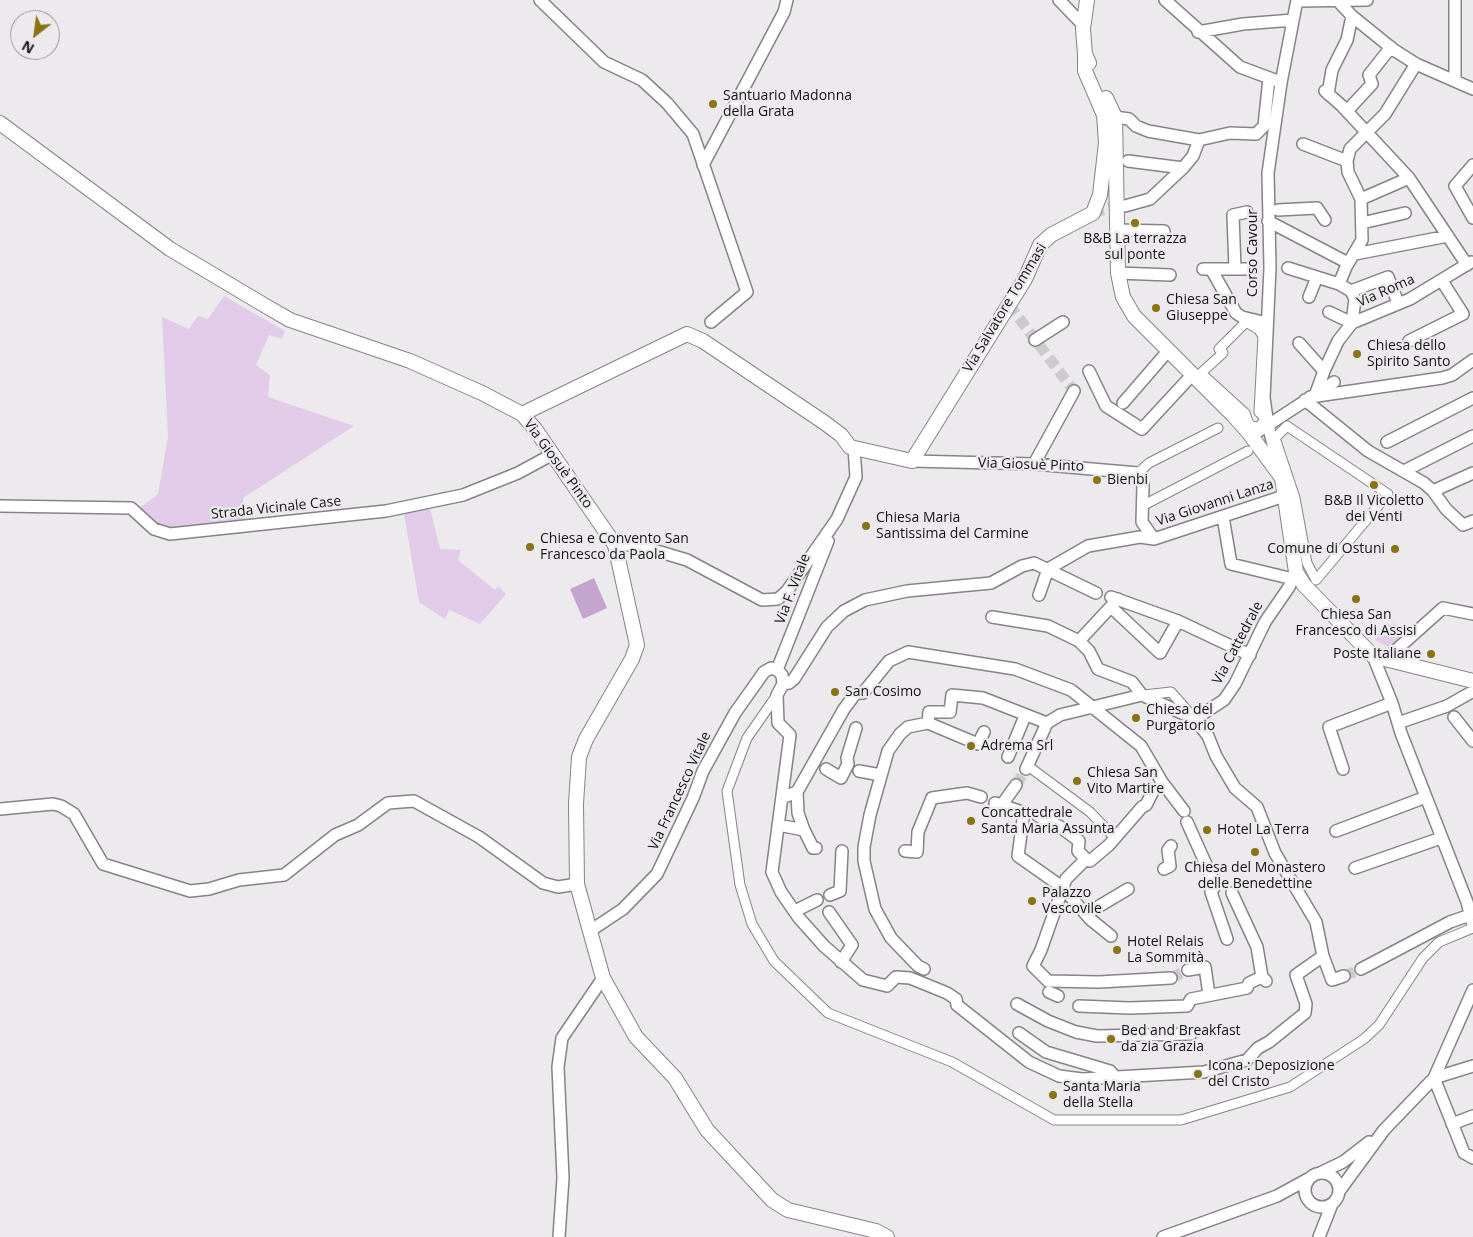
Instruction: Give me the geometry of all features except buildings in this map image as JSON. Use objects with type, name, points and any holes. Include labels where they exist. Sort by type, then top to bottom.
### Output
[{"type":"street","points":[[540,0],[604,62],[642,80],[667,103],[693,134],[747,292],[710,322]]},
{"type":"street","points":[[703,165],[784,12],[787,0]]},
{"type":"street","points":[[1059,0],[1084,26]]},
{"type":"street","name":"Via Salvatore Tommasi","points":[[912,461],[1025,279],[1040,245],[1051,235],[1093,213],[1100,195],[1106,143],[1104,115],[1085,71],[1084,26],[1087,0]]},
{"type":"street","points":[[1165,0],[1180,16],[1240,68],[1281,83]]},
{"type":"street","points":[[1296,0],[1367,0]]},
{"type":"street","name":"Corso Cavour","points":[[1282,478],[1268,425],[1264,398],[1268,323],[1268,173],[1281,83],[1296,0]]},
{"type":"street","points":[[1339,0],[1352,16],[1416,64],[1473,89]]},
{"type":"street","points":[[1455,81],[1456,0]]},
{"type":"street","points":[[1352,16],[1347,40],[1332,70],[1327,93],[1347,111],[1409,178],[1448,236],[1470,263]]},
{"type":"street","points":[[1198,32],[1243,24],[1293,20]]},
{"type":"street","points":[[1347,111],[1372,84],[1369,75],[1391,47]]},
{"type":"street","points":[[1085,54],[1115,117],[1118,273],[1124,297],[1134,316],[1249,433],[1282,478],[1299,571],[1304,585],[1379,658],[1471,687]]},
{"type":"street","points":[[1339,284],[1362,240],[1361,199],[1348,172],[1347,161],[1350,149],[1366,131],[1386,114],[1416,64]]},
{"type":"street","points":[[1115,117],[1130,119],[1136,126],[1148,131],[1199,140],[1230,133],[1256,134],[1264,126],[1269,78]]},
{"type":"street","points":[[0,123],[170,249],[290,320],[410,361],[482,393],[522,414]]},
{"type":"street","points":[[1125,206],[1150,199],[1193,156],[1199,140]]},
{"type":"street","points":[[1303,144],[1347,161]]},
{"type":"street","points":[[1128,161],[1183,168]]},
{"type":"street","points":[[1473,165],[1455,186],[1473,218]]},
{"type":"street","points":[[1361,199],[1409,178]]},
{"type":"street","points":[[1278,210],[1317,208],[1325,220]]},
{"type":"street","points":[[1235,269],[1233,215],[1247,212]]},
{"type":"street","points":[[1362,223],[1405,213]]},
{"type":"street","points":[[1268,221],[1352,258],[1448,236]]},
{"type":"street","points":[[1117,230],[1164,231]]},
{"type":"street","name":"Via Roma","points":[[1311,396],[1338,341],[1352,323],[1442,281],[1470,263]]},
{"type":"street","points":[[1250,268],[1207,269],[1236,313],[1242,318],[1268,323]]},
{"type":"street","points":[[1288,268],[1339,284],[1351,291],[1355,299],[1352,323],[1329,312]]},
{"type":"street","points":[[1118,273],[1170,275]]},
{"type":"street","points":[[1309,297],[1317,277]]},
{"type":"street","points":[[1351,291],[1388,277],[1398,303]]},
{"type":"street","points":[[1409,341],[1463,314],[1442,281]]},
{"type":"street","points":[[1035,340],[1063,322]]},
{"type":"street","points":[[1246,322],[1262,332],[1263,336],[1259,412],[1264,417],[1264,422],[1259,426],[1251,426],[1245,413],[1201,373],[1223,353],[1219,349],[1246,322]]},
{"type":"street","name":"Via Giosuè Pinto","points":[[615,545],[522,414],[688,334],[703,341],[825,423],[840,435],[850,447],[912,461],[1034,464],[1138,473]]},
{"type":"street","points":[[1300,344],[1324,371]]},
{"type":"street","points":[[1123,403],[1168,351]]},
{"type":"street","points":[[1311,396],[1442,378],[1452,375],[1473,360]]},
{"type":"street","points":[[1089,371],[1106,406],[1142,429],[1192,375]]},
{"type":"street","points":[[1249,433],[1259,431],[1334,382]]},
{"type":"street","points":[[1034,464],[1074,392]]},
{"type":"street","points":[[1311,396],[1368,451],[1404,471],[1433,491],[1446,509],[1468,523]]},
{"type":"street","points":[[1387,442],[1473,398]]},
{"type":"street","points":[[1223,516],[1231,564],[1299,571],[1316,580],[1388,494],[1287,426],[1274,438],[1295,498],[1299,571]]},
{"type":"street","points":[[1154,539],[1142,522],[1143,485],[1138,473],[1150,464],[1218,428]]},
{"type":"street","points":[[1404,471],[1473,436]]},
{"type":"street","points":[[854,448],[856,476],[837,519],[787,591],[778,600],[762,600],[687,560],[637,545],[615,545],[637,645],[632,659],[586,739],[579,757],[576,804],[577,884],[603,978],[636,1037],[676,1078],[707,1130],[772,1200],[788,1210],[876,1231],[887,1237]]},
{"type":"street","points":[[1142,506],[1248,451]]},
{"type":"street","name":"Strada Vicinale Case","points":[[0,506],[131,508],[154,529],[170,534],[386,511],[463,495],[518,473],[552,454]]},
{"type":"street","points":[[1433,491],[1473,473]]},
{"type":"street","name":"Via Giovanni Lanza","points":[[1048,569],[1088,546],[1140,537],[1154,539],[1284,496]]},
{"type":"street","name":"Via F. Vitale","points":[[777,670],[837,519]]},
{"type":"street","points":[[783,684],[789,684],[794,680],[827,627],[844,611],[866,600],[907,591],[991,583],[1022,566],[1034,563],[1096,592]]},
{"type":"street","points":[[1039,595],[1048,569]]},
{"type":"street","name":"Via Cattedrale","points":[[1195,719],[1224,700],[1250,655],[1265,622],[1299,571]]},
{"type":"street","points":[[1114,601],[1160,653],[1178,621]]},
{"type":"street","points":[[1114,601],[1178,621],[1250,655]]},
{"type":"street","points":[[1079,641],[1114,601]]},
{"type":"street","points":[[1379,658],[1443,608],[1473,614]]},
{"type":"street","points":[[992,618],[1048,626],[1079,641],[1089,651],[1098,669],[1132,682],[1143,695],[1195,719],[1208,736],[1216,756],[1235,788],[1257,807],[1275,854],[1316,922],[1323,956],[1332,980],[1344,976]]},
{"type":"street","points":[[816,848],[813,848],[798,813],[797,792],[844,709],[856,693],[863,694],[888,661],[908,652],[1015,669],[1039,676],[1071,690],[1140,746],[1185,817],[1213,880],[1215,886],[1211,892],[1213,901],[1226,938]]},
{"type":"street","points":[[1379,658],[1398,723],[1441,838],[1470,901],[1472,922]]},
{"type":"street","name":"Via Francesco Vitale","points":[[590,931],[623,909],[657,874],[693,798],[703,771],[735,713],[764,672],[771,668],[777,670]]},
{"type":"street","points":[[777,670],[782,675],[783,684],[747,738],[727,791],[740,885],[752,924],[774,961],[828,1013],[952,1062],[1054,1120],[1181,1120],[1290,1087],[1374,1030],[1389,1012],[1423,958],[1439,942],[1472,922]]},
{"type":"street","points":[[1398,723],[1447,706],[1471,687]]},
{"type":"street","points":[[777,695],[778,724],[790,735],[784,797],[772,872],[781,892],[824,946],[863,980],[887,986],[896,977],[910,978],[947,993],[956,999],[956,1005],[1029,1062],[1059,1076],[1074,1079],[1204,1072],[1247,1060],[1258,1048],[1297,1021],[1305,1013],[1306,1004],[1296,975],[1323,956]]},
{"type":"street","points":[[928,724],[929,712],[950,712],[952,695],[983,698],[1047,723]]},
{"type":"street","points":[[1114,837],[1090,812],[1027,768],[1032,751],[1047,723],[1060,715],[1143,695]]},
{"type":"street","points":[[1343,769],[1329,726],[1392,703]]},
{"type":"street","points":[[1008,757],[1025,716]]},
{"type":"street","points":[[1454,717],[1472,738]]},
{"type":"street","points":[[924,969],[918,966],[890,938],[871,895],[864,850],[881,775],[888,752],[900,734],[908,727],[928,724],[978,744],[984,732]]},
{"type":"street","points":[[826,769],[841,778],[848,764],[847,758],[856,728]]},
{"type":"street","points":[[859,771],[881,775]]},
{"type":"street","points":[[1016,785],[998,804],[1022,812],[1023,819],[1018,856],[1062,887],[1086,914],[1111,936]]},
{"type":"street","points":[[1153,791],[1146,805],[1114,837],[1109,845],[1090,860],[1086,859],[1066,879],[1046,937],[1032,966],[1048,981],[1099,982],[1171,978]]},
{"type":"street","points":[[784,797],[797,792]]},
{"type":"street","points":[[905,851],[917,852],[918,832],[932,798],[940,795],[967,793],[981,797]]},
{"type":"street","points":[[1336,831],[1426,797]]},
{"type":"street","points":[[0,809],[53,804],[61,806],[74,814],[103,864],[190,891],[209,889],[239,880],[284,874],[335,835],[358,825],[388,803],[399,800],[414,801],[479,837],[543,883],[558,887],[577,884]]},
{"type":"street","points":[[1038,816],[1064,830],[1079,841],[1078,851],[1086,859]]},
{"type":"street","points":[[778,826],[804,830]]},
{"type":"street","points":[[1355,868],[1441,838]]},
{"type":"street","points":[[1164,869],[1170,866],[1168,850],[1171,846]]},
{"type":"street","points":[[830,895],[840,891],[839,851],[864,850]]},
{"type":"street","points":[[1086,914],[1128,889]]},
{"type":"street","points":[[1079,1006],[1120,1008],[1187,1006],[1191,999],[1247,988],[1249,983],[1264,979],[1257,947],[1232,894]]},
{"type":"street","points":[[796,911],[816,900]]},
{"type":"street","points":[[829,912],[852,946],[841,962]]},
{"type":"street","points":[[1361,969],[1450,922],[1472,922]]},
{"type":"street","points":[[1188,970],[1205,967],[1209,995]]},
{"type":"street","points":[[559,1237],[564,1178],[558,1067],[562,1038],[603,978]]},
{"type":"street","points":[[1319,1237],[1332,1204],[1340,1190],[1384,1130],[1434,1078],[1473,990]]},
{"type":"street","points":[[1017,1004],[1048,1021],[1076,1032],[1097,1036],[1191,1034]]},
{"type":"street","points":[[1019,1033],[1046,1052],[1110,1070],[1115,1077]]},
{"type":"street","points":[[1434,1078],[1473,1066]]},
{"type":"street","points":[[1434,1078],[1464,1153],[1473,1158]]},
{"type":"street","points":[[1452,1124],[1473,1116]]},
{"type":"street","points":[[1162,1237],[1277,1196],[1312,1175],[1343,1162],[1384,1130]]},
{"type":"street","points":[[1322,1172],[1333,1176],[1337,1180],[1340,1190]]},
{"type":"street","points":[[1308,1179],[1304,1190],[1308,1200]]},
{"type":"street","points":[[1277,1196],[1308,1200],[1320,1207],[1325,1222]]},
{"type":"street","points":[[1320,1207],[1332,1204]]},
{"type":"shaded area","points":[[224,296],[285,331],[282,339],[269,335],[256,365],[270,375],[268,397],[354,426],[243,498],[246,522],[180,529],[165,528],[137,510],[158,494],[168,437],[162,317],[189,329],[198,316],[208,319]]},
{"type":"shaded area","points":[[430,509],[440,549],[461,550],[458,560],[495,590],[498,586],[506,594],[480,624],[449,610],[445,619],[419,602],[404,514]]},
{"type":"shaded area","points":[[594,578],[607,608],[583,619],[570,589]]},
{"type":"shaded area","points":[[1394,623],[1405,633],[1390,648],[1375,640],[1388,624],[1391,626]]},
{"type":"tunnel","points":[[1093,213],[1112,207],[1125,206]]},
{"type":"tunnel","points":[[1009,305],[1074,391]]},
{"type":"tunnel","points":[[1016,785],[1026,769]]},
{"type":"tunnel","points":[[1344,976],[1361,969]]},
{"type":"tunnel","points":[[1171,978],[1188,970]]},
{"type":"place","name":"Santuario Madonna della Grata","points":[[713,104]]},
{"type":"place","name":"B&B La terrazza sul ponte","points":[[1135,223]]},
{"type":"place","name":"Chiesa San Giuseppe","points":[[1156,308]]},
{"type":"place","name":"Chiesa dello Spirito Santo","points":[[1357,354]]},
{"type":"place","name":"Bienbi","points":[[1097,480]]},
{"type":"place","name":"B&B Il Vicoletto dei Venti","points":[[1374,485]]},
{"type":"place","name":"Chiesa Maria Santissima del Carmine","points":[[866,526]]},
{"type":"place","name":"Chiesa e Convento San Francesco da Paola","points":[[530,547]]},
{"type":"place","name":"Comune di Ostuni","points":[[1395,549]]},
{"type":"place","name":"Chiesa San Francesco di Assisi","points":[[1356,599]]},
{"type":"place","name":"Poste Italiane","points":[[1431,654]]},
{"type":"place","name":"San Cosimo","points":[[835,692]]},
{"type":"place","name":"Chiesa del Purgatorio","points":[[1136,718]]},
{"type":"place","name":"Adrema Srl","points":[[971,746]]},
{"type":"place","name":"Chiesa San Vito Martire","points":[[1077,781]]},
{"type":"place","name":"Concattedrale Santa Maria Assunta","points":[[971,821]]},
{"type":"place","name":"Hotel La Terra","points":[[1207,830]]},
{"type":"place","name":"Chiesa del Monastero delle Benedettine","points":[[1255,852]]},
{"type":"place","name":"Palazzo Vescovile","points":[[1032,901]]},
{"type":"place","name":"Hotel Relais La Sommità","points":[[1117,950]]},
{"type":"place","name":"Bed and Breakfast da zia Grazia","points":[[1111,1039]]},
{"type":"place","name":"Icona : Deposizione del Cristo","points":[[1198,1074]]},
{"type":"place","name":"Santa Maria della Stella","points":[[1053,1095]]}]
